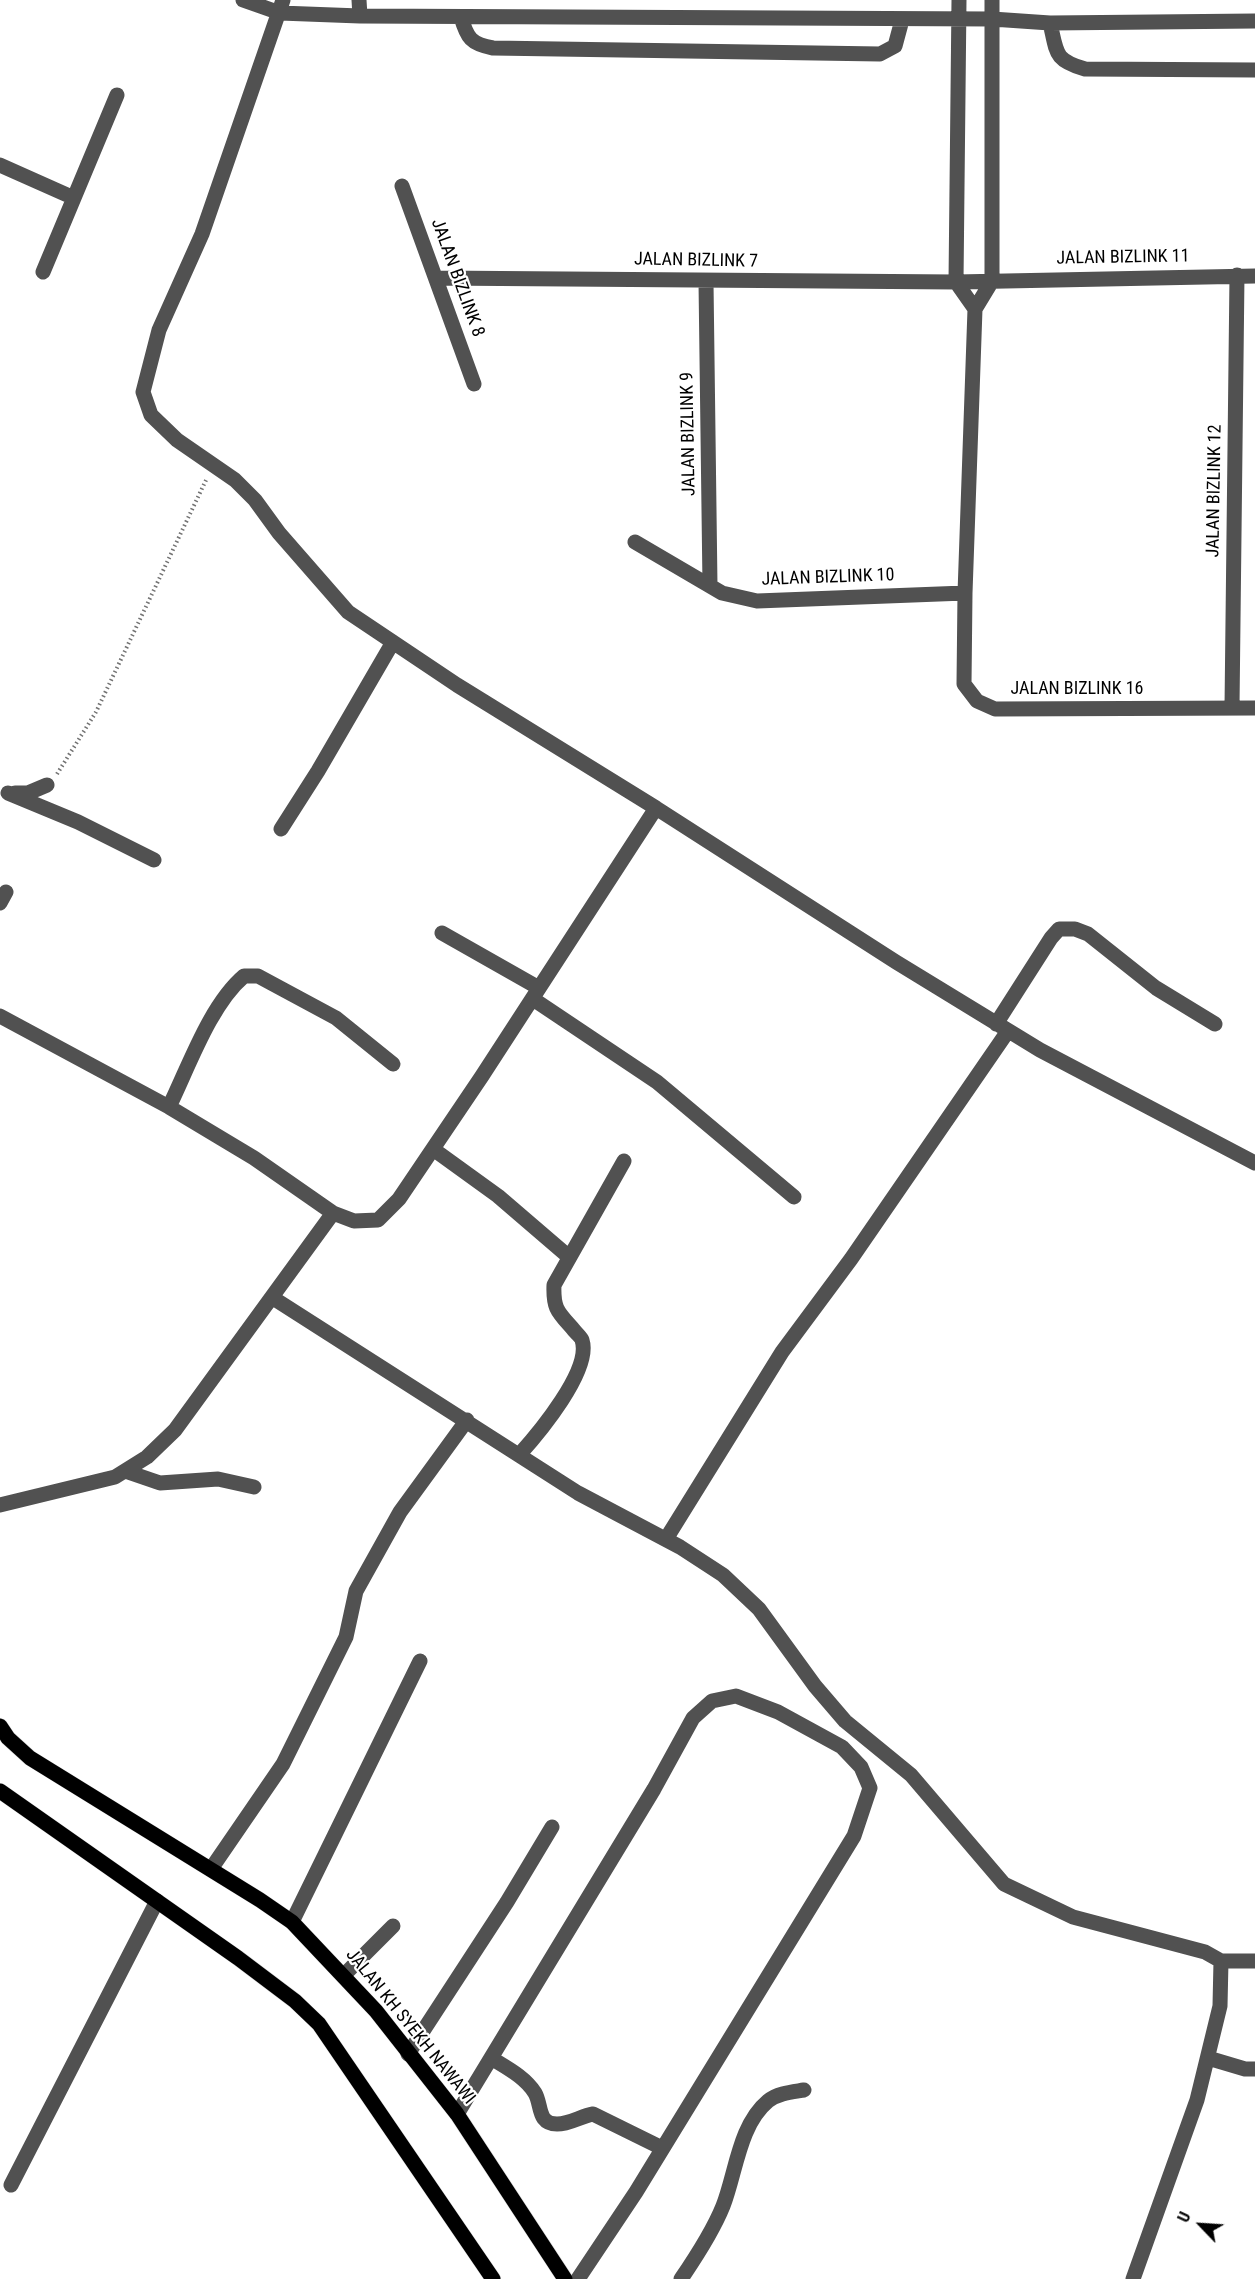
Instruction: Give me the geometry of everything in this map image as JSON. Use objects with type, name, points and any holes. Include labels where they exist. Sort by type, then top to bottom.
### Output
[{"type":"main road","name":"JALAN KH SYEKH NAWAWI","points":[[0,1726],[8,1738],[30,1758],[211,1869],[292,1922],[376,2011],[457,2114],[565,2279]]},
{"type":"main road","points":[[0,1791],[238,1958],[295,2001],[319,2025],[493,2279]]},
{"type":"street","points":[[243,0],[360,16],[992,19],[1050,23],[1255,21]]},
{"type":"street","points":[[359,0],[360,16]]},
{"type":"street","points":[[959,0],[956,282],[975,309],[992,281],[992,0]]},
{"type":"street","points":[[281,7],[202,234],[159,330],[143,392],[151,415],[177,440],[213,464],[255,500],[279,533],[348,612],[1002,1027],[1040,1050],[1255,1163]]},
{"type":"street","points":[[461,17],[466,36],[475,45],[494,48],[880,54],[895,46],[902,20]]},
{"type":"street","points":[[1050,23],[1057,52],[1065,63],[1085,69],[1255,70]]},
{"type":"street","points":[[43,272],[117,95]]},
{"type":"street","points":[[0,165],[74,198]]},
{"type":"street","name":"JALAN BIZLINK 8","points":[[402,186],[474,384]]},
{"type":"street","name":"JALAN BIZLINK 12","points":[[1232,707],[1237,275]]},
{"type":"street","name":"JALAN BIZLINK 11","points":[[956,282],[1255,276]]},
{"type":"street","name":"JALAN BIZLINK 7","points":[[436,278],[706,282],[956,282]]},
{"type":"street","name":"JALAN BIZLINK 9","points":[[706,282],[710,586]]},
{"type":"street","name":"JALAN BIZLINK 16","points":[[975,309],[964,593],[964,684],[977,701],[995,709],[1255,708]]},
{"type":"street","name":"JALAN BIZLINK 10","points":[[635,542],[710,586],[738,598],[757,601],[964,593]]},
{"type":"street","points":[[281,829],[318,771],[393,642]]},
{"type":"street","points":[[4,793],[28,793],[47,785]]},
{"type":"street","points":[[4,793],[78,822],[154,860]]},
{"type":"street","points":[[0,1016],[169,1107],[254,1158],[333,1213],[354,1221],[378,1220],[399,1199],[433,1149],[656,808]]},
{"type":"street","points":[[666,1539],[782,1352],[851,1259],[1002,1027],[1051,938],[1059,929],[1067,928],[1089,934],[1155,988],[1215,1024]]},
{"type":"street","points":[[442,933],[536,994],[657,1082],[794,1197]]},
{"type":"street","points":[[169,1107],[214,1015],[235,984],[244,976],[258,976],[336,1018],[393,1064]]},
{"type":"street","points":[[433,1149],[498,1196],[569,1257]]},
{"type":"street","points":[[519,1455],[539,1432],[574,1379],[582,1356],[582,1340],[553,1304],[554,1286],[624,1161]]},
{"type":"street","points":[[0,1505],[115,1477],[147,1457],[175,1430],[333,1213]]},
{"type":"street","points":[[273,1298],[578,1493],[666,1539],[723,1575],[759,1609],[815,1686],[845,1721],[910,1775],[1004,1884],[1073,1917],[1205,1952],[1221,1961],[1255,1961]]},
{"type":"street","points":[[211,1869],[283,1764],[346,1636],[356,1591],[400,1512],[467,1420]]},
{"type":"street","points":[[125,1471],[160,1483],[218,1479],[254,1488]]},
{"type":"street","points":[[292,1922],[420,1661]]},
{"type":"street","points":[[457,2114],[654,1789],[693,1718],[712,1701],[736,1696],[778,1712],[842,1747],[861,1767],[870,1788],[854,1836],[662,2148],[578,2279]]},
{"type":"street","points":[[408,2054],[507,1902],[552,1827]]},
{"type":"street","points":[[11,2185],[157,1901]]},
{"type":"street","points":[[344,1975],[393,1926]]},
{"type":"street","points":[[1133,2279],[1197,2100],[1220,2006],[1221,1961]]},
{"type":"street","points":[[491,2058],[523,2079],[538,2099],[541,2116],[550,2123],[567,2122],[593,2114],[662,2148]]},
{"type":"street","points":[[1208,2058],[1255,2070]]},
{"type":"street","points":[[681,2279],[723,2207],[735,2165],[753,2122],[767,2102],[778,2095],[804,2090]]},
{"type":"path","points":[[47,785],[61,770],[96,712],[213,464]]}]
